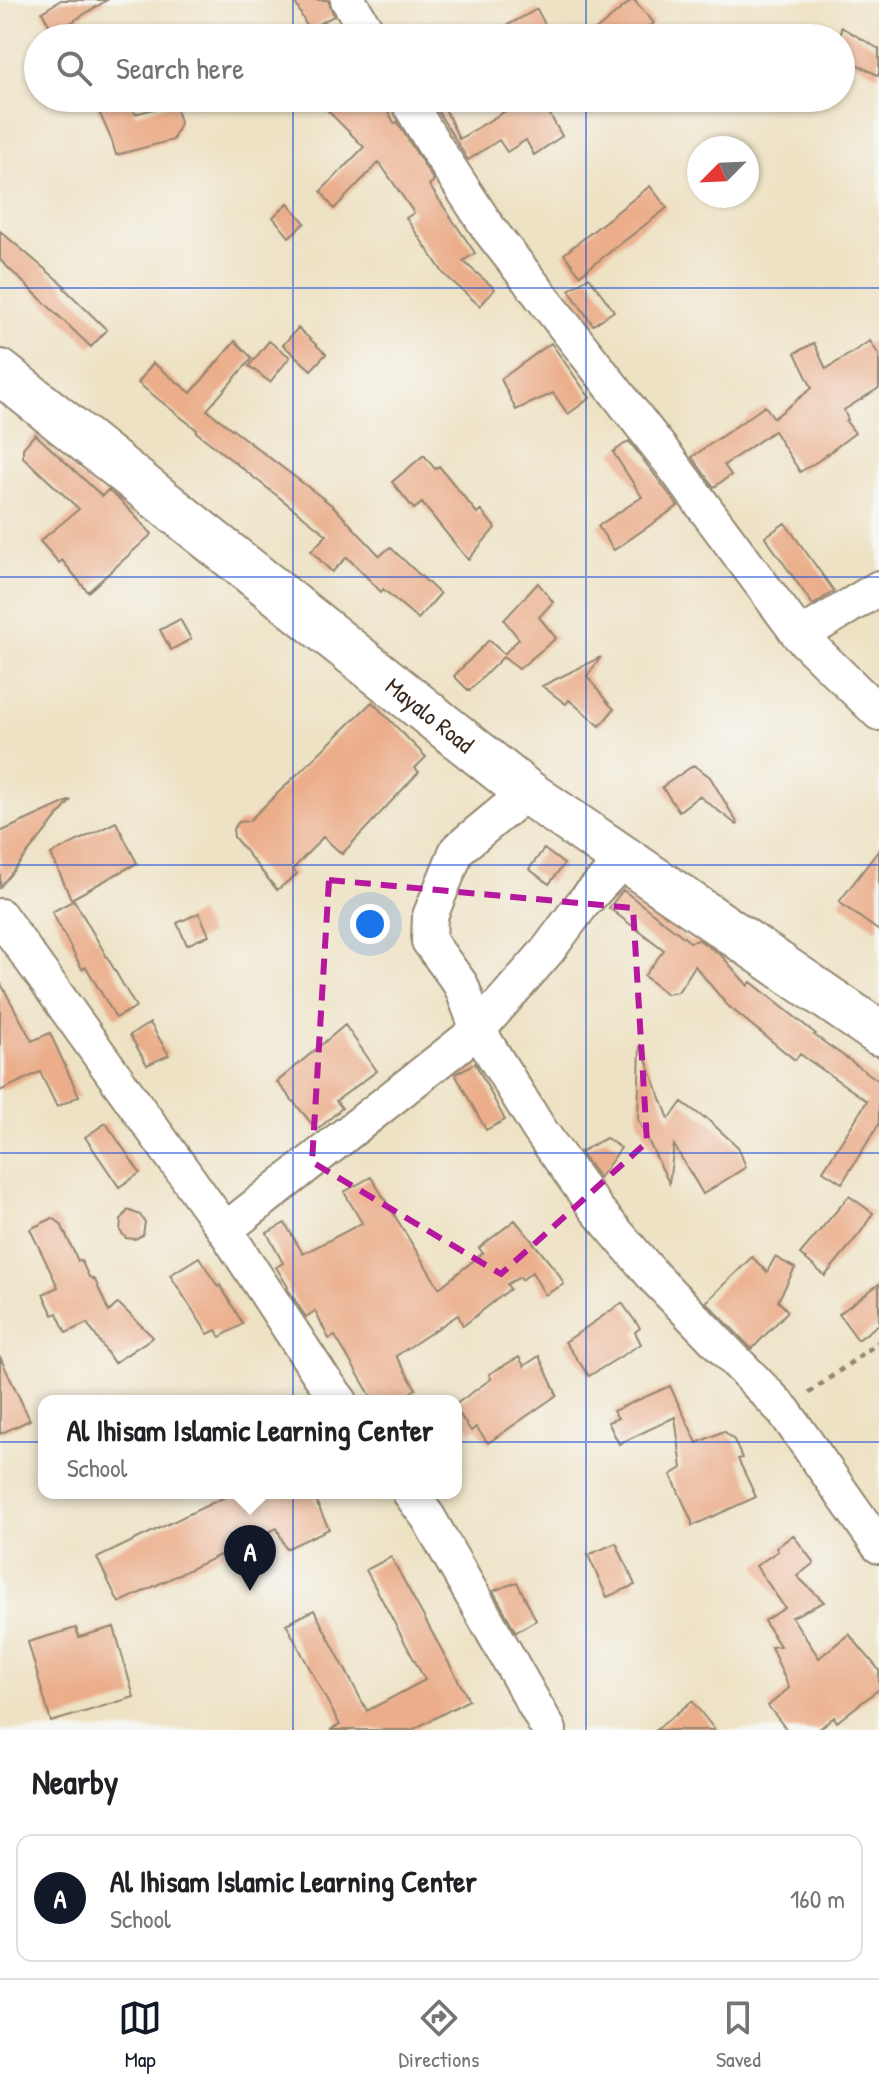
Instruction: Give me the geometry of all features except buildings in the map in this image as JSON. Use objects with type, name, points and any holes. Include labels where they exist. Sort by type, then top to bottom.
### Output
[{"type":"street","points":[[348,0],[363,24]]},
{"type":"street","points":[[414,112],[489,229],[669,460],[800,636],[879,713]]},
{"type":"street","name":"Mayalo Road","points":[[0,372],[527,792],[879,1033]]},
{"type":"street","points":[[800,636],[879,588]]},
{"type":"street","points":[[527,792],[457,850],[430,916],[429,941],[461,985],[478,1030],[539,1129],[597,1210],[656,1279],[784,1411],[879,1546]]},
{"type":"street","points":[[225,1230],[478,1030],[548,950],[583,903],[625,858]]},
{"type":"street","points":[[0,916],[225,1230],[335,1395]]},
{"type":"street","points":[[414,1499],[428,1517],[549,1730]]},
{"type":"path","points":[[784,1411],[879,1342]]},
{"type":"highlighted area","points":[[329,880],[633,908],[647,1142],[501,1274],[312,1162]]},
{"type":"place","name":"Al Ihisam Islamic Learning Center","points":[[250,1591]]}]
